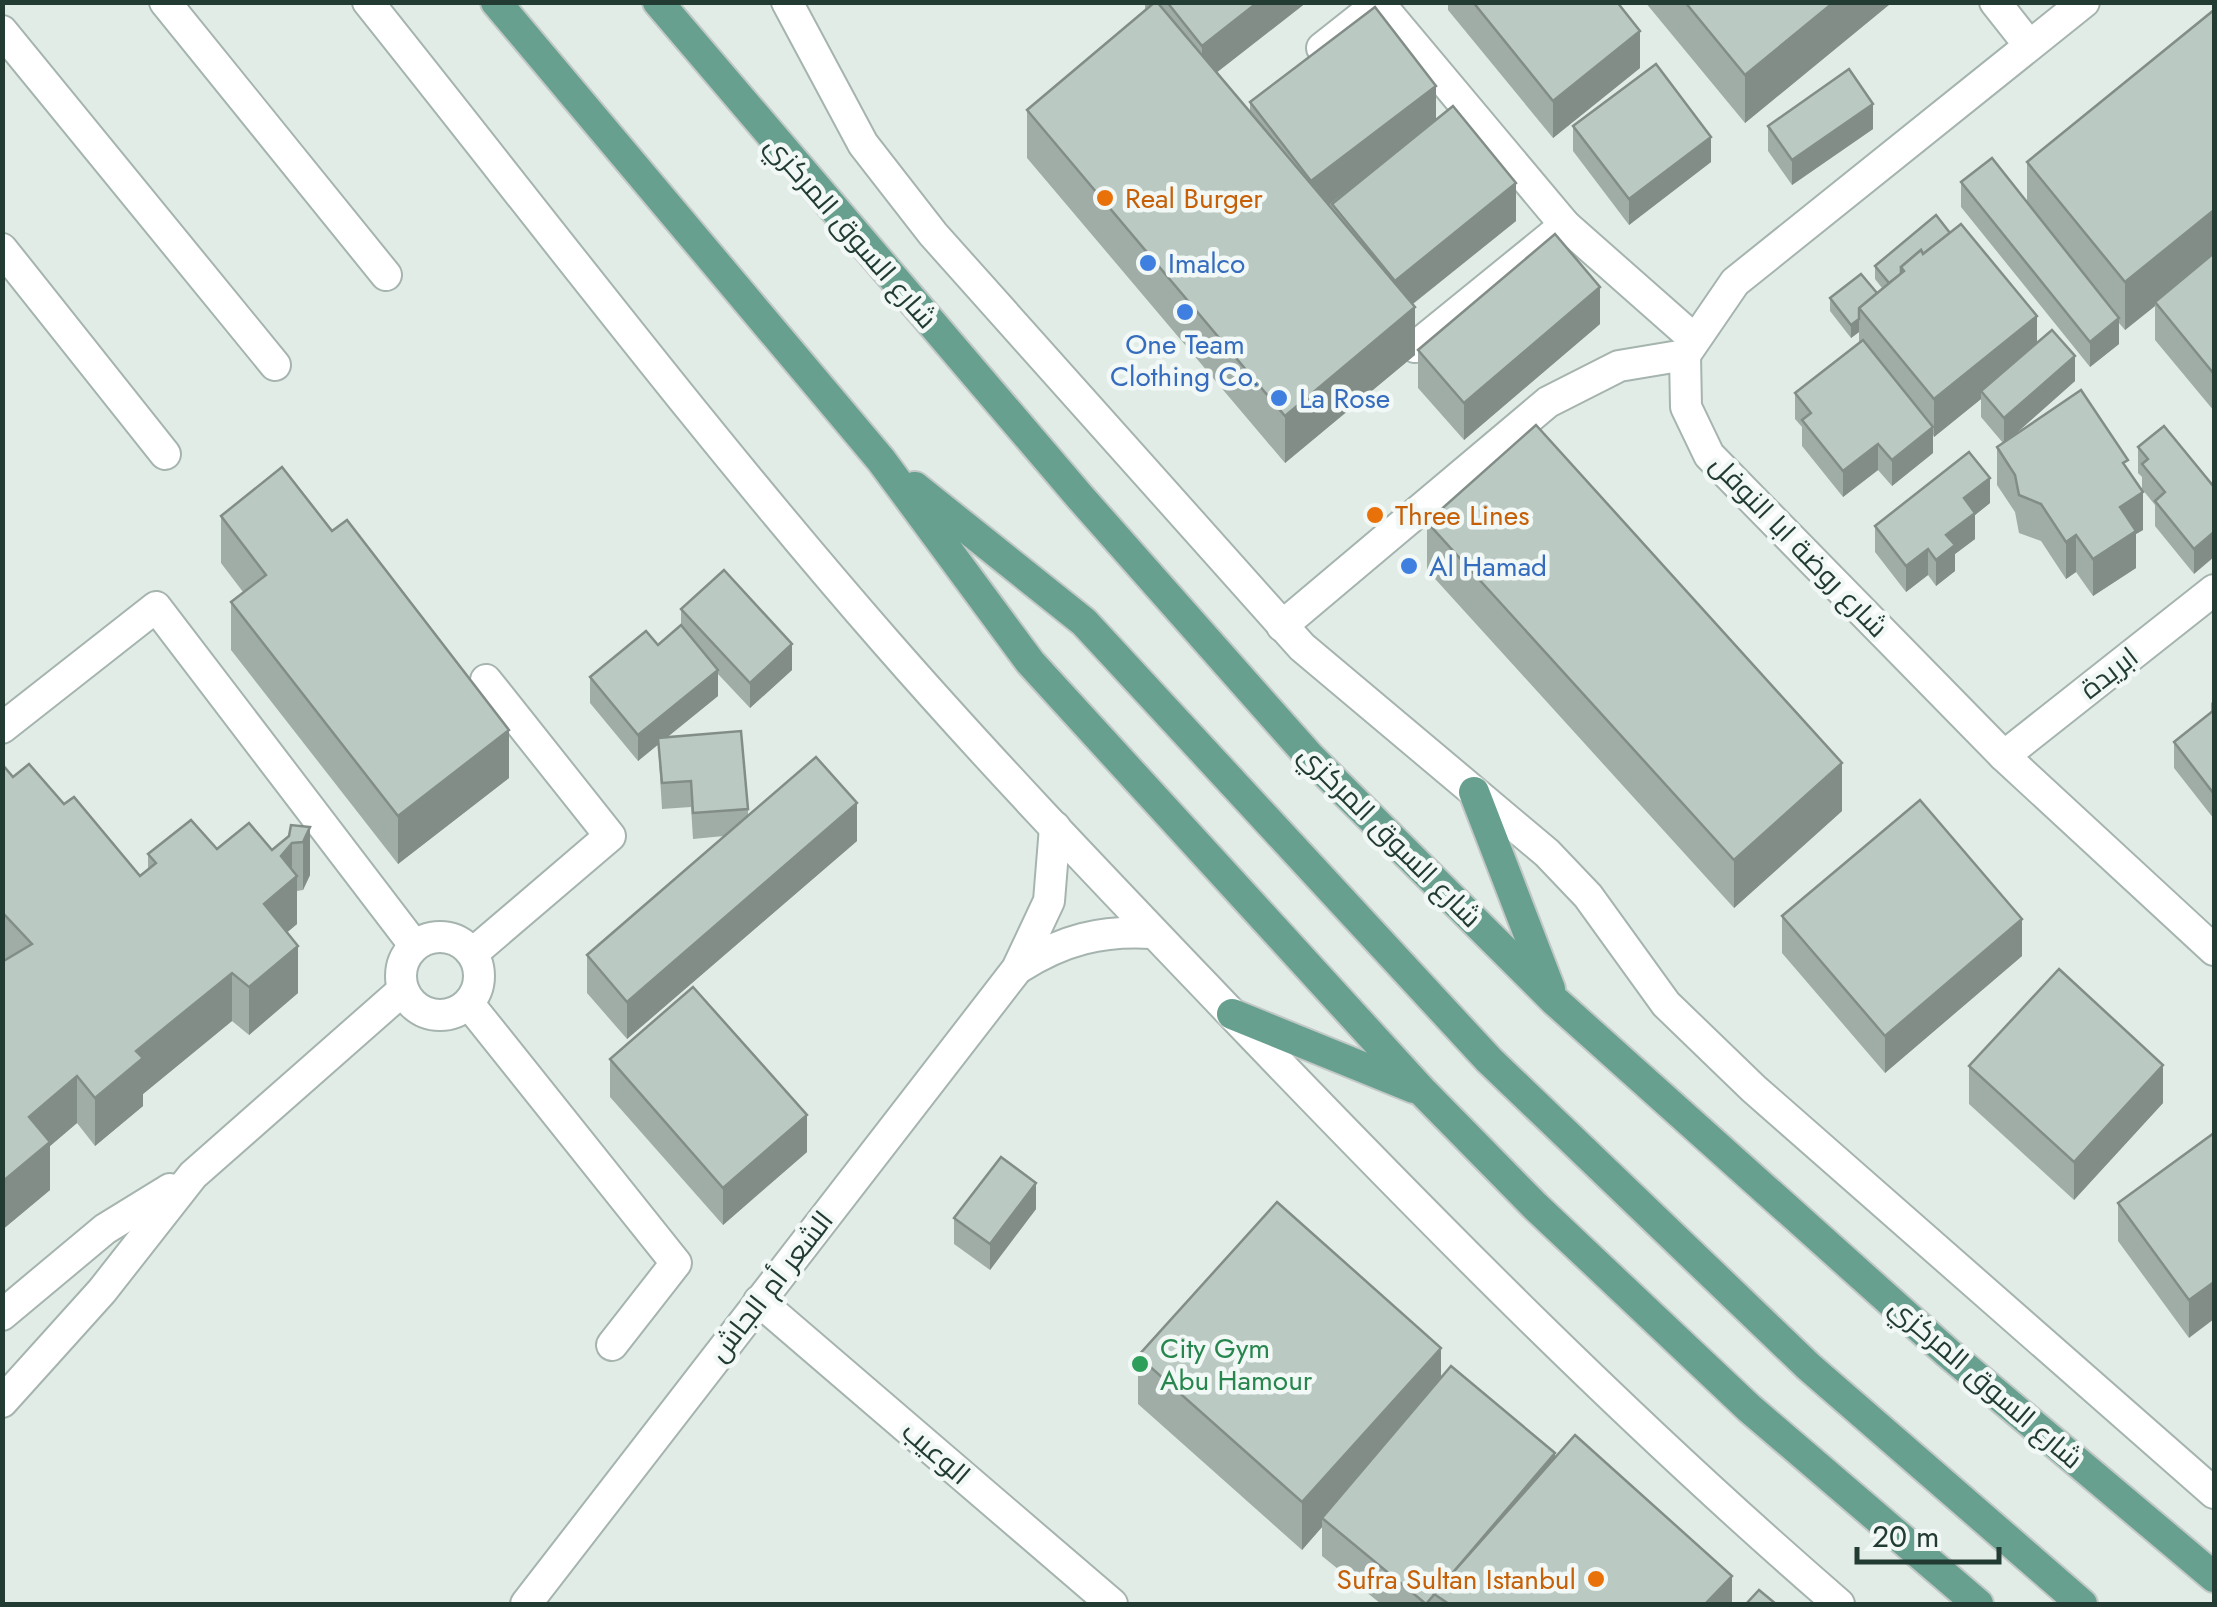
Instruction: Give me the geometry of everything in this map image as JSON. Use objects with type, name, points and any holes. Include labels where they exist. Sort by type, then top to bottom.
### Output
[{"type":"main road","points":[[496,2],[881,460],[1030,662],[1423,1092],[1535,1206],[1749,1408],[1978,1604]]},
{"type":"main road","name":"شارع السوق المركزي","points":[[658,2],[1054,468],[1310,757],[1554,1001],[1948,1352],[2214,1577]]},
{"type":"main road","points":[[881,460],[1084,622],[1489,1060],[1809,1367],[2082,1604]]},
{"type":"main road","points":[[1474,792],[1554,1001]]},
{"type":"main road","points":[[1232,1014],[1423,1092]]},
{"type":"street","points":[[165,2],[386,275]]},
{"type":"street","points":[[368,2],[737,466],[886,641],[1054,827],[1471,1263],[1732,1512],[1839,1604]]},
{"type":"street","points":[[787,2],[862,144],[934,234],[1282,626],[1352,692],[1547,853],[1588,896],[1666,1004],[1754,1089],[2214,1492]]},
{"type":"street","points":[[1292,72],[1379,2],[1565,225],[1689,347]]},
{"type":"street","points":[[1995,2],[2030,45]]},
{"type":"street","points":[[1282,626],[1548,402],[1619,366],[1689,347],[1735,282],[2084,2]]},
{"type":"street","points":[[2,31],[275,365]]},
{"type":"street","points":[[1415,347],[1565,225]]},
{"type":"street","points":[[2,249],[165,454]]},
{"type":"street","name":"شارع روضة ابا النوفل","points":[[1689,347],[1686,408],[1709,456],[2004,756],[2214,950]]},
{"type":"street","name":"ابريدة","points":[[2004,756],[2214,590]]},
{"type":"street","points":[[2,728],[156,608],[414,945]]},
{"type":"street","points":[[473,953],[610,836],[486,680]]},
{"type":"street","name":"الشعر أم الجاش","points":[[526,1604],[1017,969],[1049,901],[1054,827]]},
{"type":"street","name":"الشعر أم الجاش","points":[[1017,969],[1048,949],[1081,937],[1152,933]]},
{"type":"street","points":[[446,937],[473,953],[479,968],[478,985],[468,1004],[443,1016],[427,1013],[413,1004],[403,990],[404,959],[414,945],[429,938],[446,937]]},
{"type":"street","points":[[2,1316],[104,1229],[194,1174],[403,990]]},
{"type":"street","points":[[468,1004],[676,1263],[612,1345]]},
{"type":"street","points":[[2,1402],[102,1291],[194,1174]]},
{"type":"street","name":"الوعيب","points":[[759,1300],[1112,1604]]},
{"type":"building","points":[[1155,2],[1415,307],[1285,416],[1027,110]]},
{"type":"building","points":[[1167,2],[1258,2],[1202,46]]},
{"type":"building","points":[[1473,2],[1617,2],[1640,31],[1553,101]]},
{"type":"building","points":[[1685,2],[1834,2],[1745,75]]},
{"type":"building","points":[[1375,7],[1436,86],[1311,181],[1250,102]]},
{"type":"building","points":[[2214,10],[2214,210],[2125,282],[2027,162]]},
{"type":"building","points":[[1656,64],[1711,137],[1629,199],[1573,126]]},
{"type":"building","points":[[1849,69],[1873,104],[1792,160],[1768,126]]},
{"type":"building","points":[[1453,106],[1516,183],[1395,281],[1332,204]]},
{"type":"building","points":[[1992,158],[2119,318],[2090,342],[1961,182]]},
{"type":"building","points":[[1936,215],[1950,233],[1923,254],[1921,250],[1889,283],[1875,266]]},
{"type":"building","points":[[1961,224],[2037,316],[1934,399],[1859,308],[1904,271],[1901,267],[1921,250],[1923,254]]},
{"type":"building","points":[[1555,234],[1600,287],[1464,403],[1418,350]]},
{"type":"building","points":[[2214,253],[2214,374],[2155,302]]},
{"type":"building","points":[[1861,274],[1877,293],[1859,308],[1859,319],[1851,325],[1830,298]]},
{"type":"building","points":[[2052,330],[2075,356],[2004,418],[1981,391]]},
{"type":"building","points":[[1863,340],[1933,427],[1892,460],[1878,444],[1843,471],[1802,420],[1811,413],[1795,393]]},
{"type":"building","points":[[2081,390],[2128,460],[2123,463],[2143,492],[2120,507],[2136,531],[2093,559],[2076,535],[2066,542],[2041,504],[2019,495],[2015,475],[1997,447]]},
{"type":"building","points":[[1536,425],[1842,763],[1734,860],[1427,522]]},
{"type":"building","points":[[2164,426],[2214,487],[2214,532],[2194,549],[2155,501],[2165,492],[2142,464],[2148,459],[2138,447]]},
{"type":"building","points":[[1969,452],[1990,478],[1964,498],[1975,513],[1946,535],[1955,545],[1936,560],[1928,549],[1906,566],[1875,526]]},
{"type":"building","points":[[282,467],[332,531],[347,520],[509,730],[398,816],[231,602],[266,575],[221,516]]},
{"type":"building","points":[[724,570],[792,644],[750,683],[681,609]]},
{"type":"building","points":[[681,625],[718,670],[638,735],[590,677],[646,631],[658,645]]},
{"type":"building","points":[[2214,710],[2214,794],[2174,742]]},
{"type":"building","points":[[741,731],[748,809],[693,813],[691,781],[662,783],[658,738]]},
{"type":"building","points":[[816,757],[857,803],[627,1002],[587,955]]},
{"type":"building","points":[[2,764],[13,777],[29,764],[64,804],[74,797],[140,876],[156,863],[148,854],[191,820],[217,849],[249,823],[272,850],[289,836],[291,825],[310,827],[303,842],[292,843],[281,856],[297,876],[264,904],[298,946],[249,987],[232,973],[136,1051],[143,1058],[95,1098],[77,1076],[29,1117],[50,1142],[2,1182],[2,962],[32,944],[2,912]]},
{"type":"building","points":[[1920,800],[2022,919],[1885,1036],[1782,916]]},
{"type":"building","points":[[2059,969],[2163,1065],[2074,1162],[1969,1066]]},
{"type":"building","points":[[693,987],[807,1115],[723,1188],[610,1059]]},
{"type":"building","points":[[2214,1133],[2214,1282],[2189,1300],[2118,1203]]},
{"type":"building","points":[[1001,1157],[1036,1183],[990,1244],[954,1218]]},
{"type":"building","points":[[1277,1202],[1441,1348],[1302,1502],[1138,1356]]},
{"type":"building","points":[[1451,1366],[1555,1453],[1426,1604],[1322,1518]]},
{"type":"building","points":[[1575,1435],[1732,1576],[1705,1604],[1449,1604],[1434,1594]]},
{"type":"building","points":[[1759,1590],[1776,1604],[1746,1604]]},
{"type":"place","name":"Real Burger","points":[[1105,198]]},
{"type":"place","name":"Imalco","points":[[1148,263]]},
{"type":"place","name":"One Team Clothing Co.","points":[[1185,312]]},
{"type":"place","name":"La Rose","points":[[1279,398]]},
{"type":"place","name":"Three Lines","points":[[1375,515]]},
{"type":"place","name":"Al Hamad","points":[[1409,566]]},
{"type":"place","name":"City Gym Abu Hamour","points":[[1140,1364]]},
{"type":"place","name":"Sufra Sultan Istanbul","points":[[1596,1579]]}]
